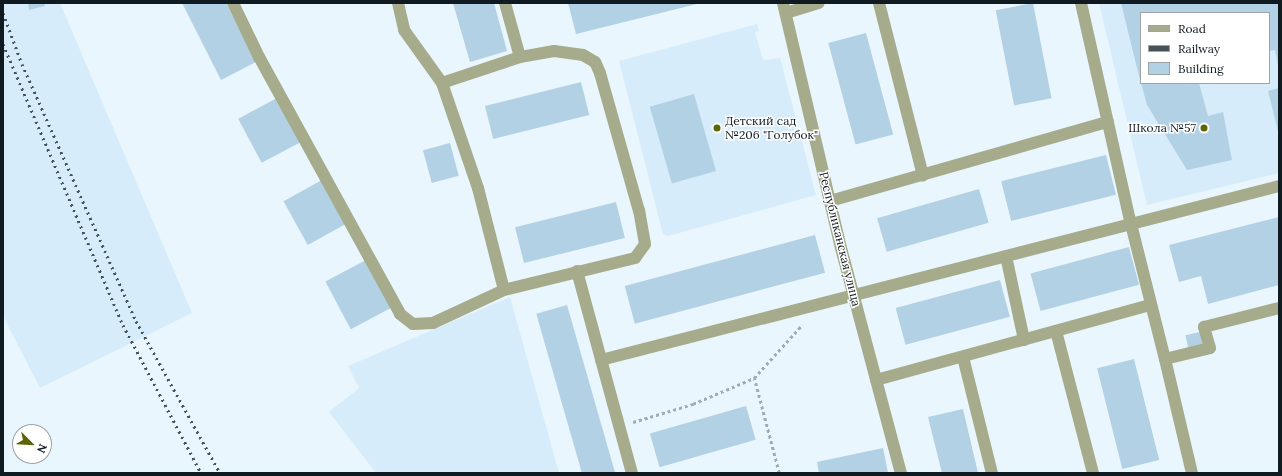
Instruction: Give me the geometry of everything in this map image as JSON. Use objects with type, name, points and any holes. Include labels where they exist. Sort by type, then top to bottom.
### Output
[{"type":"street","points":[[233,3],[259,56],[400,314],[413,324],[433,323],[504,290],[634,258],[645,244],[639,211],[600,73],[595,62],[583,55],[554,51],[520,57],[442,83]]},
{"type":"street","points":[[398,3],[404,30],[442,83],[478,188],[504,290]]},
{"type":"street","points":[[505,3],[520,57]]},
{"type":"street","points":[[785,8],[818,3]]},
{"type":"street","points":[[879,3],[923,175]]},
{"type":"street","points":[[1081,3],[1131,224],[1192,473]]},
{"type":"street","name":"Республиканская улица","points":[[785,8],[853,295],[901,473]]},
{"type":"street","points":[[830,202],[1108,122]]},
{"type":"street","points":[[602,360],[1279,186]]},
{"type":"street","points":[[1006,256],[1024,340]]},
{"type":"street","points":[[577,271],[632,473]]},
{"type":"street","points":[[876,380],[1152,305]]},
{"type":"street","points":[[1165,359],[1210,348],[1204,327],[1279,308]]},
{"type":"street","points":[[1056,331],[1093,473]]},
{"type":"street","points":[[963,356],[992,473]]},
{"type":"path","points":[[619,425],[693,404],[754,378],[821,304]]},
{"type":"path","points":[[754,378],[779,473]]},
{"type":"shaded area","points":[[3,3],[60,3],[192,313],[40,388],[3,316]]},
{"type":"shaded area","name":"Школа №57","points":[[1099,3],[1279,3],[1279,173],[1147,205]]},
{"type":"shaded area","name":"Детский сад №206 \"Голубок\"","points":[[757,24],[759,31],[755,32],[763,60],[780,58],[816,195],[668,236],[663,234],[619,61]]},
{"type":"shaded area","points":[[510,297],[559,473],[376,473],[329,412],[359,388],[348,366]]},
{"type":"building","points":[[28,3],[44,3],[45,6],[29,10]]},
{"type":"building","points":[[182,3],[226,3],[256,62],[221,80]]},
{"type":"building","points":[[453,3],[494,3],[507,51],[470,62]]},
{"type":"building","points":[[568,3],[697,3],[697,4],[576,34]]},
{"type":"building","points":[[1033,3],[1052,98],[1014,105],[996,10]]},
{"type":"building","points":[[1121,3],[1279,3],[1279,70],[1275,50],[1270,51],[1270,12],[1140,12],[1140,80]]},
{"type":"building","points":[[866,33],[893,134],[856,145],[828,43]]},
{"type":"building","points":[[581,82],[589,115],[493,139],[485,106]]},
{"type":"building","points":[[1141,84],[1199,84],[1208,116],[1223,112],[1232,160],[1187,170],[1147,105]]},
{"type":"building","points":[[1279,88],[1279,131],[1278,131],[1268,91]]},
{"type":"building","points":[[694,94],[716,171],[672,184],[650,107]]},
{"type":"building","points":[[277,98],[300,142],[262,163],[238,119]]},
{"type":"building","points":[[450,143],[459,176],[432,183],[423,150]]},
{"type":"building","points":[[1106,155],[1116,195],[1011,221],[1001,181]]},
{"type":"building","points":[[322,180],[346,224],[308,245],[284,201]]},
{"type":"building","points":[[979,189],[989,223],[887,252],[877,218]]},
{"type":"building","points":[[616,202],[625,238],[524,263],[515,227]]},
{"type":"building","points":[[1279,217],[1279,285],[1208,304],[1201,276],[1179,282],[1169,245]]},
{"type":"building","points":[[815,235],[825,273],[635,324],[625,286]]},
{"type":"building","points":[[1129,247],[1139,285],[1041,311],[1030,273]]},
{"type":"building","points":[[366,260],[391,308],[351,329],[325,282]]},
{"type":"building","points":[[1000,280],[1010,317],[906,345],[896,308]]},
{"type":"building","points":[[567,305],[615,472],[582,473],[536,314]]},
{"type":"building","points":[[1200,332],[1203,345],[1188,348],[1185,335]]},
{"type":"building","points":[[1134,359],[1159,460],[1122,469],[1097,368]]},
{"type":"building","points":[[746,406],[756,440],[660,467],[650,434]]},
{"type":"building","points":[[963,409],[978,473],[942,473],[928,417]]},
{"type":"building","points":[[883,448],[888,473],[819,473],[817,462]]},
{"type":"railway","points":[[3,13],[22,64],[136,321],[220,473]]},
{"type":"railway","points":[[3,44],[123,325],[201,473]]},
{"type":"place","name":"Детский сад №206 \"Голубок\"","points":[[717,128]]},
{"type":"place","name":"Школа №57","points":[[1204,128]]}]
